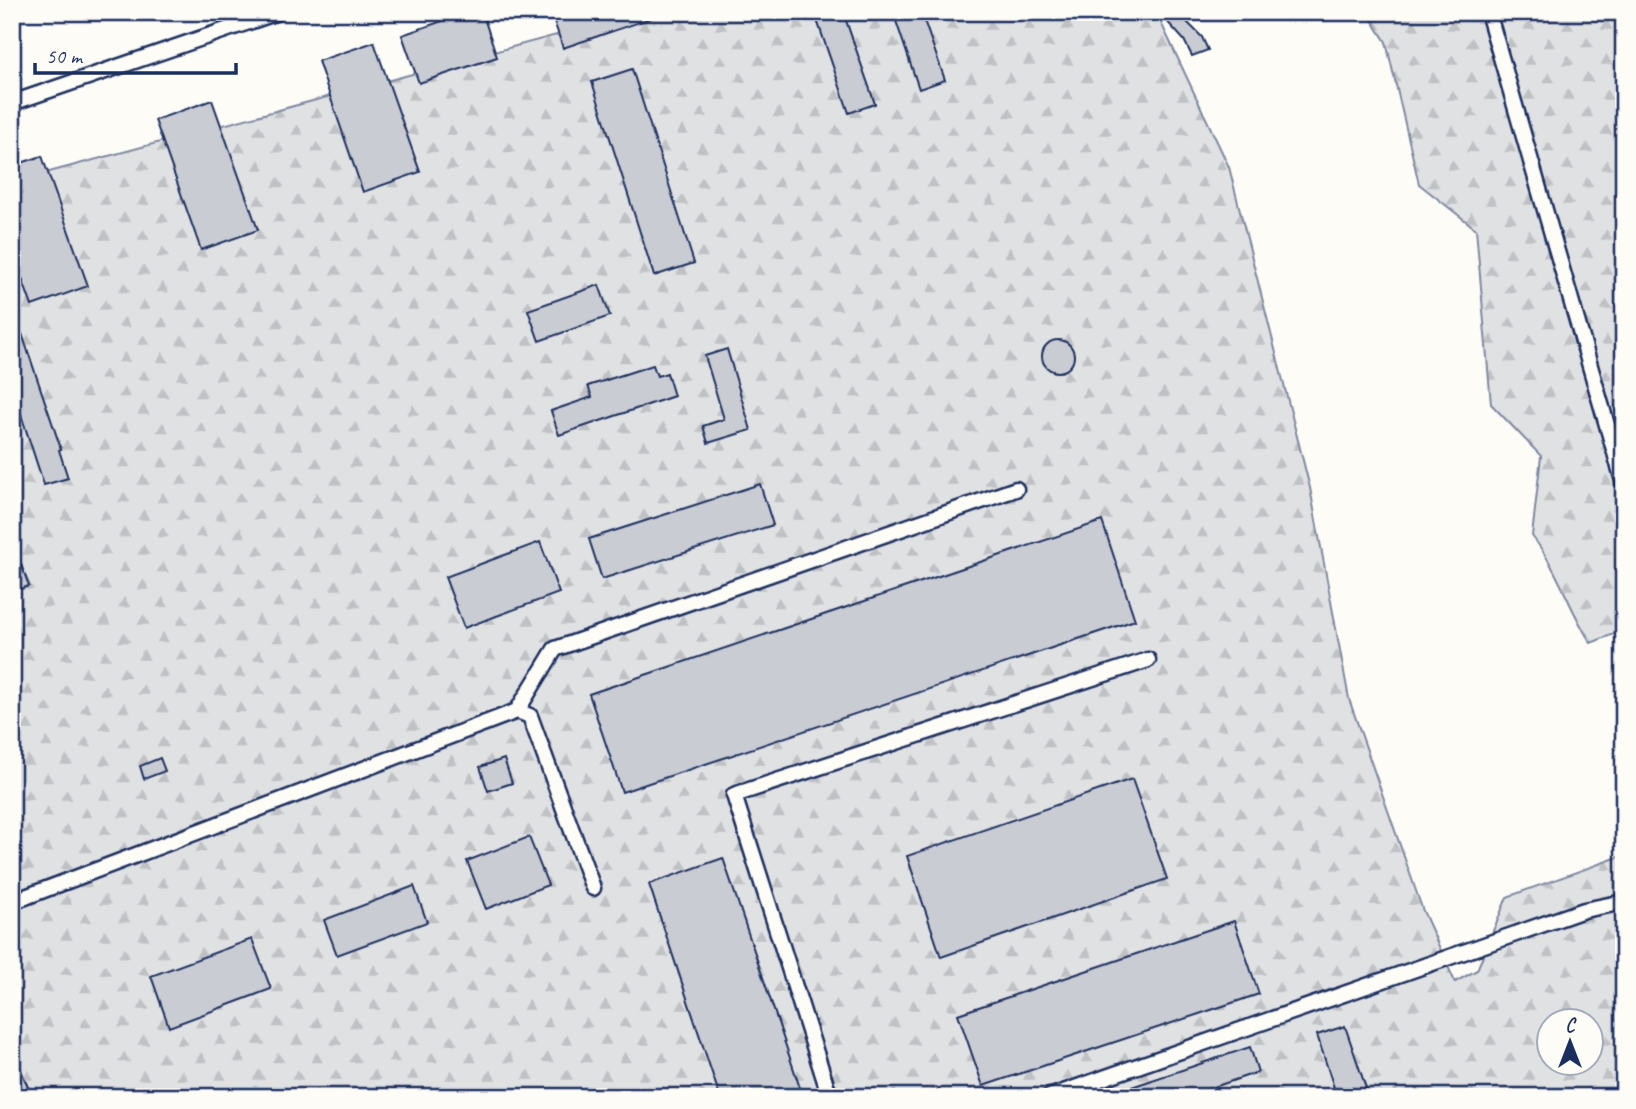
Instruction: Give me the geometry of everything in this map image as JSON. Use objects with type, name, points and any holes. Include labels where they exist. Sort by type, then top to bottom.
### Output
[{"type":"lane","points":[[12,103],[278,12]]},
{"type":"lane","points":[[1489,12],[1624,484]]},
{"type":"lane","points":[[12,901],[517,711],[555,649],[1016,489]]},
{"type":"lane","points":[[830,1097],[734,795],[1148,660]]},
{"type":"lane","points":[[517,711],[530,716],[593,888]]},
{"type":"lane","points":[[1049,1097],[1584,910],[1624,902]]},
{"type":"green space","points":[[642,12],[1156,12],[1229,167],[1310,488],[1349,699],[1423,911],[1455,982],[1477,970],[1507,897],[1624,855],[1624,1097],[12,1097],[12,182]]},
{"type":"green space","points":[[1367,12],[1624,12],[1624,630],[1591,643],[1549,562],[1532,536],[1541,456],[1491,404],[1476,229],[1419,184],[1386,42]]},
{"type":"building","points":[[468,12],[482,12],[497,57],[419,83],[402,35]]},
{"type":"building","points":[[551,12],[669,12],[563,48]]},
{"type":"building","points":[[829,12],[843,12],[875,104],[849,113],[816,17]]},
{"type":"building","points":[[893,12],[921,12],[945,80],[919,89]]},
{"type":"building","points":[[1162,12],[1181,12],[1184,19],[1202,37],[1208,50],[1192,56],[1184,40],[1164,18]]},
{"type":"building","points":[[374,42],[420,172],[363,192],[318,61]]},
{"type":"building","points":[[632,69],[694,263],[654,276],[592,82]]},
{"type":"building","points":[[212,100],[258,230],[201,250],[155,120]]},
{"type":"building","points":[[42,156],[88,286],[32,306],[12,251],[12,166]]},
{"type":"building","points":[[599,285],[610,316],[539,341],[528,310]]},
{"type":"building","points":[[19,325],[61,449],[59,450],[68,478],[44,485],[12,387],[12,327]]},
{"type":"building","points":[[1058,340],[1069,345],[1074,356],[1069,367],[1058,372],[1047,367],[1042,356],[1047,345]]},
{"type":"building","points":[[727,349],[751,430],[708,443],[703,426],[724,419],[705,356]]},
{"type":"building","points":[[653,365],[657,376],[667,373],[674,396],[559,435],[551,411],[592,397],[588,386]]},
{"type":"building","points":[[760,484],[773,525],[602,579],[589,539]]},
{"type":"building","points":[[1102,521],[1135,620],[622,792],[589,694]]},
{"type":"building","points":[[12,540],[29,586],[12,592]]},
{"type":"building","points":[[540,542],[559,593],[464,628],[445,577]]},
{"type":"building","points":[[160,758],[165,771],[144,779],[140,766]]},
{"type":"building","points":[[504,759],[512,783],[488,791],[480,767]]},
{"type":"building","points":[[1132,779],[1167,879],[941,957],[907,856]]},
{"type":"building","points":[[529,837],[548,885],[486,909],[467,861]]},
{"type":"building","points":[[723,858],[803,1097],[720,1097],[649,884]]},
{"type":"building","points":[[414,886],[427,922],[337,955],[324,920]]},
{"type":"building","points":[[1234,921],[1259,994],[983,1086],[958,1014]]},
{"type":"building","points":[[252,939],[271,989],[169,1027],[151,976]]},
{"type":"building","points":[[1345,1026],[1369,1097],[1337,1097],[1317,1035]]},
{"type":"building","points":[[1250,1047],[1258,1072],[1185,1097],[1102,1097]]},
{"type":"building","points":[[12,1048],[32,1097],[12,1097]]}]
